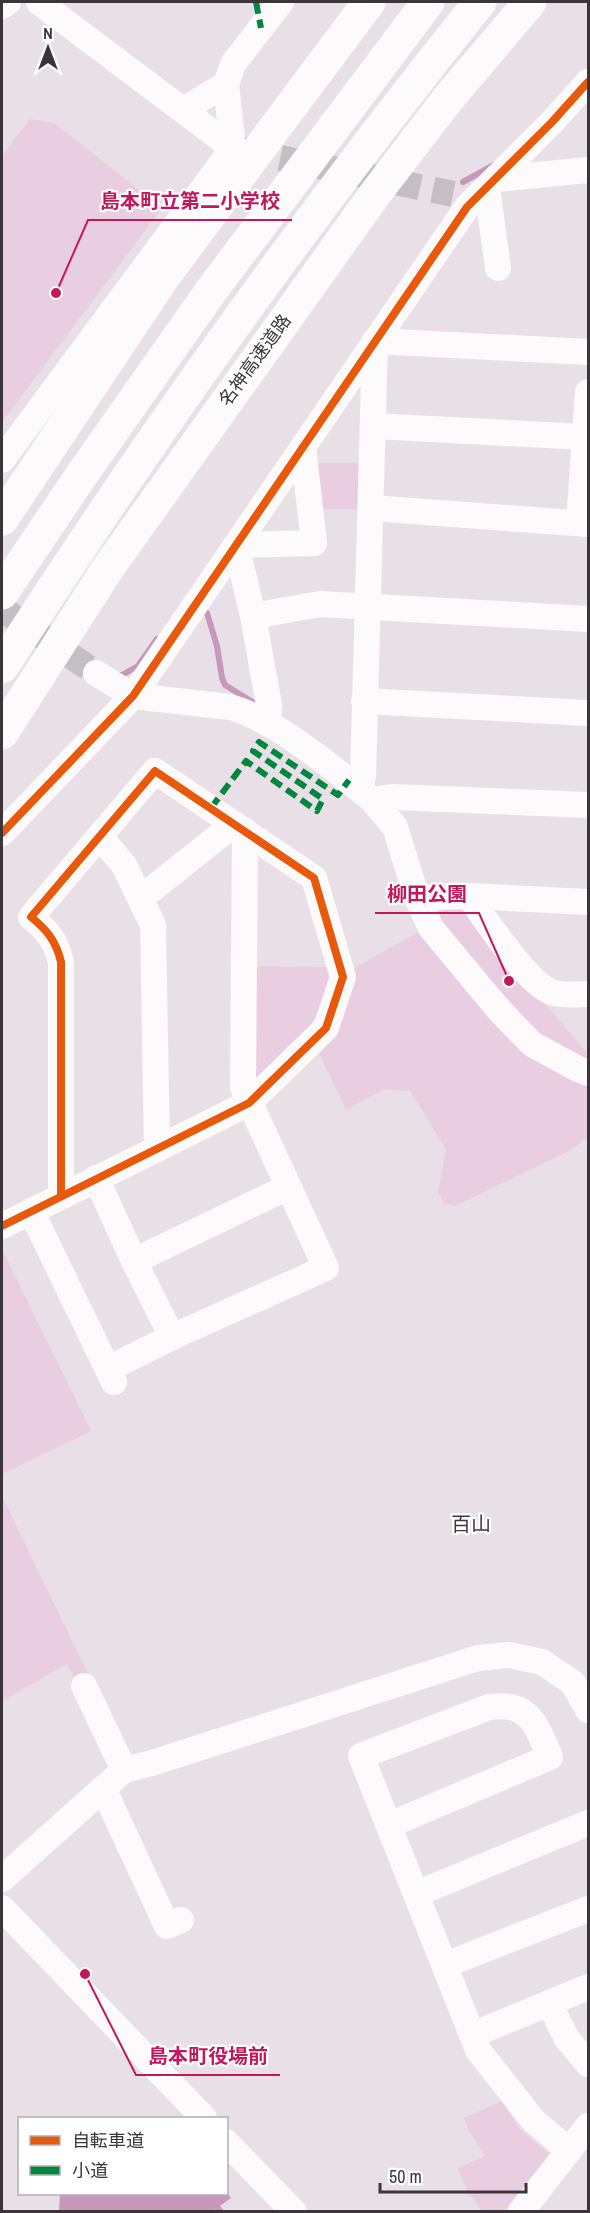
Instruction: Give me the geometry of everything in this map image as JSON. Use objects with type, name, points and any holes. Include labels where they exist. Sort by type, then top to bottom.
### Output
[{"type":"highway","points":[[2,519],[165,275],[369,2]]},
{"type":"highway","points":[[2,593],[211,291],[428,2]]},
{"type":"highway","name":"名神高速道路","points":[[2,666],[114,494],[244,310],[480,2]]},
{"type":"highway","name":"名神高速道路","points":[[2,733],[108,568],[368,203],[447,100],[530,2]]},
{"type":"street","points":[[2,6],[8,2]]},
{"type":"street","points":[[39,2],[233,148]]},
{"type":"street","points":[[2,460],[233,148],[226,84],[233,64],[281,2]]},
{"type":"street","points":[[2,833],[133,696],[478,190],[588,82]]},
{"type":"street","points":[[183,110],[226,84]]},
{"type":"street","points":[[478,190],[588,170]]},
{"type":"street","points":[[478,190],[498,268]]},
{"type":"street","points":[[375,341],[588,352]]},
{"type":"street","points":[[366,795],[363,776],[364,701],[375,341]]},
{"type":"street","points":[[371,508],[584,523],[588,392]]},
{"type":"street","points":[[373,426],[585,437]]},
{"type":"street","points":[[236,544],[314,543],[303,447]]},
{"type":"street","points":[[236,544],[253,616],[269,705],[268,723]]},
{"type":"street","points":[[253,616],[320,604],[588,619]]},
{"type":"street","points":[[96,673],[133,696],[230,707],[246,711],[268,723],[366,795],[395,827],[417,898],[431,928],[499,1010],[532,1044],[588,1073]]},
{"type":"street","points":[[364,701],[588,713]]},
{"type":"street","points":[[2,1226],[61,1194],[249,1103],[326,1028],[343,976],[314,878],[155,771],[31,917],[46,930],[57,945],[61,962],[61,1194]]},
{"type":"street","points":[[366,795],[588,805]]},
{"type":"street","points":[[141,898],[239,828]]},
{"type":"street","points":[[31,1211],[111,1376],[172,1337],[326,1268],[243,1088],[239,828]]},
{"type":"street","points":[[99,837],[124,865],[153,925],[157,1149]]},
{"type":"street","points":[[417,898],[469,896],[588,902]]},
{"type":"street","points":[[469,896],[504,945],[539,983],[552,992],[588,994]]},
{"type":"street","points":[[96,1178],[134,1262],[172,1337]]},
{"type":"street","points":[[134,1262],[288,1187]]},
{"type":"street","points":[[2,1879],[124,1770],[478,1658],[509,1655],[542,1662],[573,1683],[588,1710]]},
{"type":"street","points":[[84,1686],[124,1770]]},
{"type":"street","points":[[389,1826],[550,1757],[534,1721],[522,1710],[503,1705],[489,1707],[361,1756],[478,2050],[533,2120],[568,2151]]},
{"type":"street","points":[[103,1788],[167,1926]]},
{"type":"street","points":[[416,1894],[588,1823]]},
{"type":"street","points":[[2,1908],[203,2117]]},
{"type":"street","points":[[445,1965],[588,1909]]},
{"type":"street","points":[[472,2035],[588,1987]]},
{"type":"street","points":[[549,2003],[567,2039],[588,2064]]},
{"type":"street","points":[[521,2211],[588,2126]]},
{"type":"street","points":[[228,2144],[288,2205]]},
{"type":"shaded area","points":[[30,119],[54,123],[162,208],[2,422],[2,156]]},
{"type":"shaded area","points":[[312,463],[360,463],[363,509],[322,509]]},
{"type":"shaded area","points":[[433,902],[459,906],[479,926],[588,1054],[588,1063],[542,1037],[441,925]]},
{"type":"shaded area","points":[[420,931],[503,1033],[588,1078],[588,1137],[569,1151],[455,1206],[444,1203],[438,1192],[446,1149],[410,1091],[384,1089],[346,1110],[318,1051],[349,971]]},
{"type":"shaded area","points":[[251,966],[329,967],[329,989],[310,1027],[260,1076],[255,1077]]},
{"type":"shaded area","points":[[2,1249],[91,1431],[2,1474]]},
{"type":"shaded area","points":[[2,1496],[88,1674],[76,1680],[67,1664],[2,1701]]},
{"type":"shaded area","points":[[502,2101],[520,2129],[550,2155],[503,2211],[482,2211],[467,2191],[458,2168],[485,2156],[468,2129],[464,2118]]},
{"type":"shaded area","points":[[228,2194],[231,2198],[213,2211],[59,2211],[60,2195]]},
{"type":"waterway","points":[[463,182],[494,165]]},
{"type":"waterway","points":[[201,607],[207,613],[225,685],[254,703]]},
{"type":"waterway","points":[[118,675],[138,666],[157,639]]},
{"type":"waterway","points":[[78,653],[98,666]]},
{"type":"waterway","points":[[218,2208],[221,2212]]},
{"type":"tunnel","points":[[242,150],[453,194]]},
{"type":"tunnel","points":[[2,609],[96,673]]},
{"type":"marked path","points":[[256,2],[261,28]]},
{"type":"marked path","points":[[211,808],[246,761],[317,811],[323,799],[253,751],[259,742],[338,795],[349,780]]},
{"type":"cycle path","points":[[2,833],[133,696],[467,207],[552,122],[588,82]]},
{"type":"cycle path","points":[[2,1226],[249,1103],[326,1028],[343,977],[314,878],[155,771],[31,917],[50,936],[61,962],[61,1195]]},
{"type":"place","name":"島本町立第二小学校","points":[[56,293]]},
{"type":"place","name":"柳田公園","points":[[509,981]]},
{"type":"place","name":"島本町役場前","points":[[85,1974]]},
{"type":"district","name":"百山","points":[[471,1524]]}]
